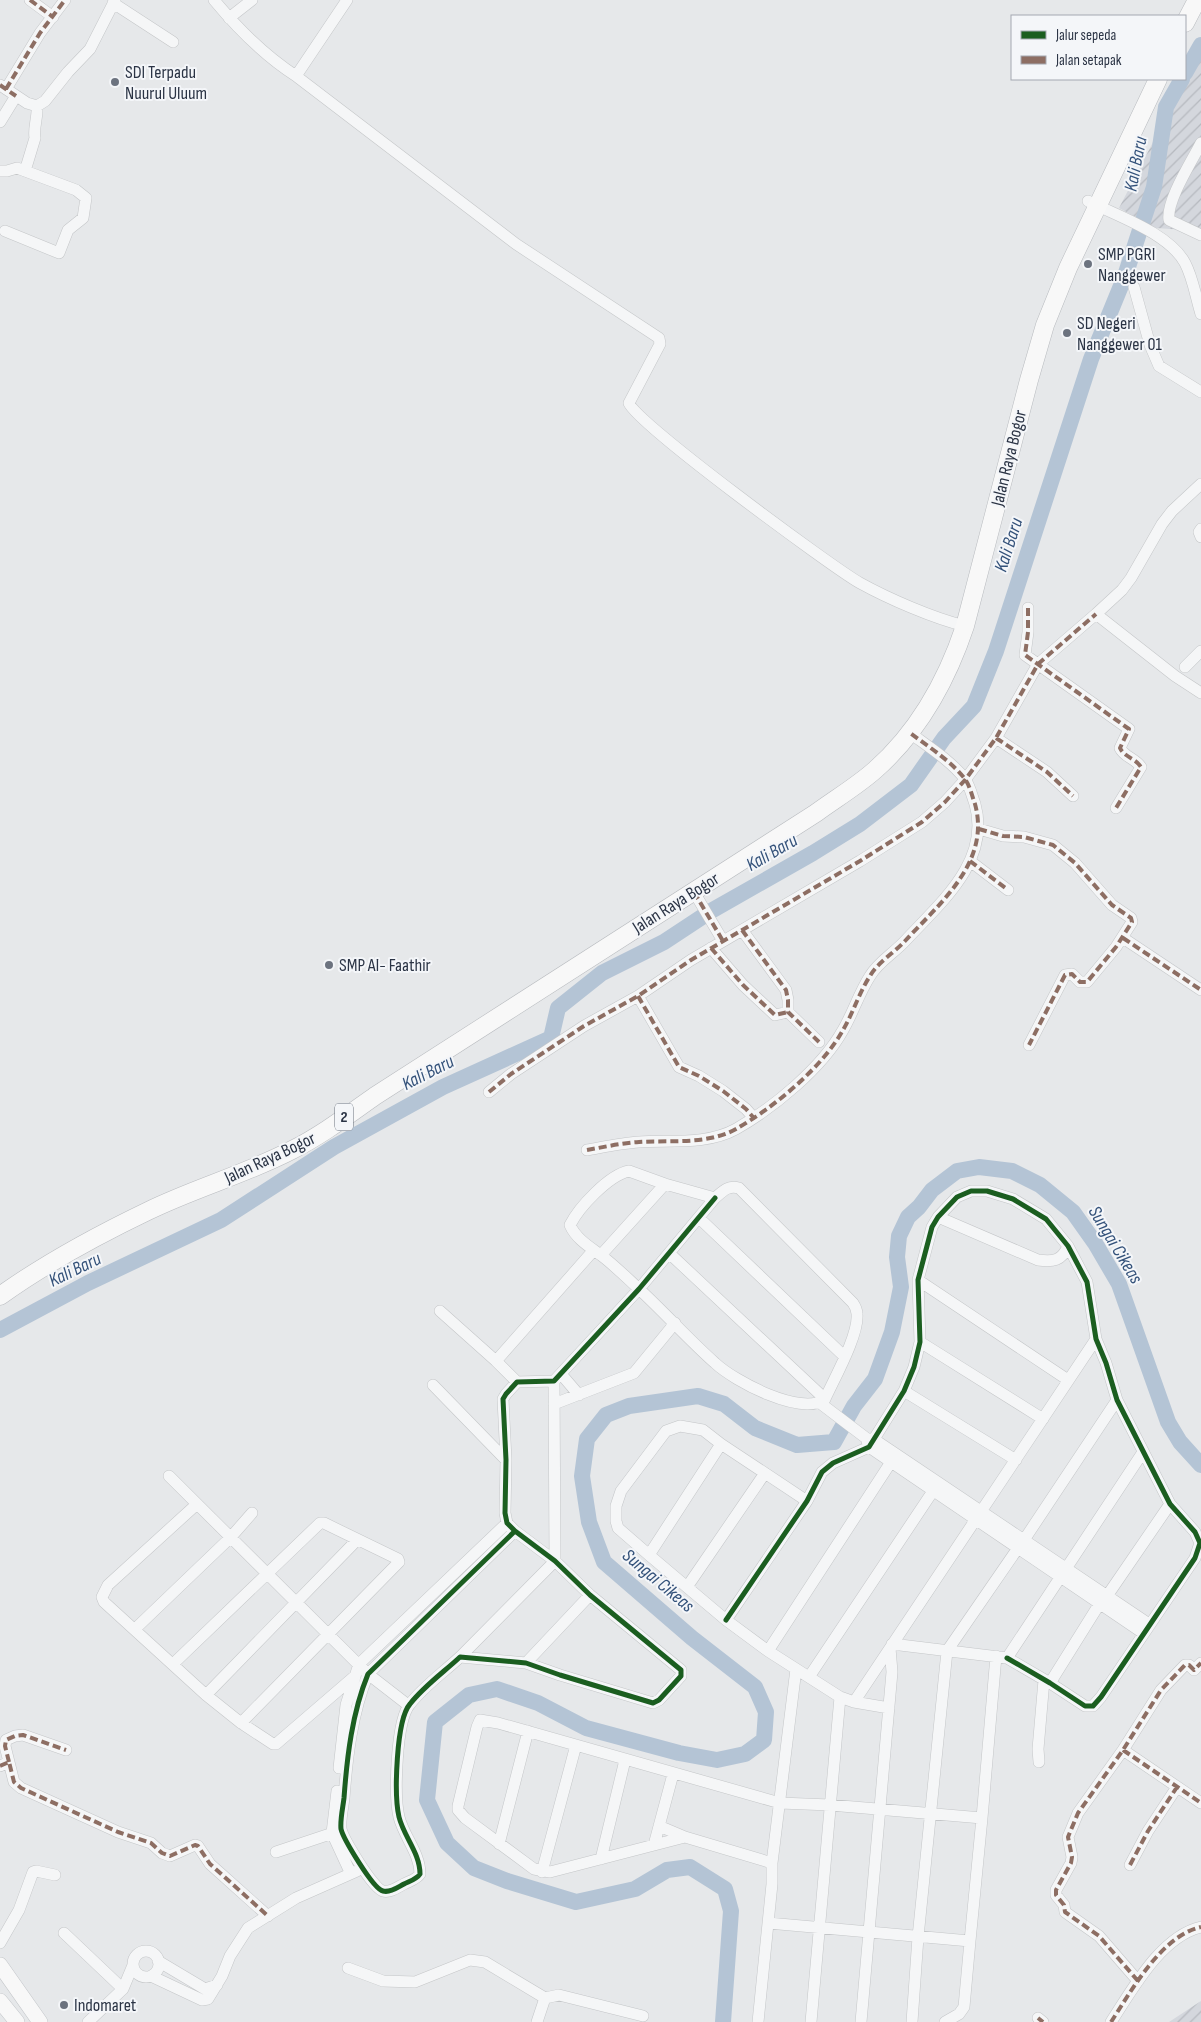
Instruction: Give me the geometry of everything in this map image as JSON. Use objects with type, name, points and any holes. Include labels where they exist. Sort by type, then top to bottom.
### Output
[{"type":"highway","points":[[1177,15],[1185,0]]},
{"type":"highway","points":[[1186,21],[1197,0]]},
{"type":"highway","name":"Jalan Raya Bogor","points":[[1098,206],[1146,80]]},
{"type":"highway","name":"Jalan Raya Bogor","points":[[0,1296],[20,1281],[63,1256],[149,1210],[294,1150],[698,899],[749,857],[831,802],[874,770],[910,733],[937,690],[955,656],[960,625],[1019,377],[1036,322],[1098,206],[1158,80]]},
{"type":"highway","name":"Jalan Raya Bogor","points":[[0,1283],[15,1272],[145,1200],[252,1157],[316,1125],[366,1089],[810,805],[866,764],[905,721],[928,686],[960,625]]},
{"type":"main road","points":[[0,1965],[40,2022]]},
{"type":"main road","points":[[0,2001],[16,2022]]},
{"type":"street","points":[[30,0],[53,17]]},
{"type":"street","points":[[65,0],[3,87],[26,103],[37,106],[45,101],[68,72],[90,49],[114,2],[173,42]]},
{"type":"street","points":[[214,0],[228,18],[277,64],[296,76],[516,244],[659,338],[660,344],[629,403],[631,409],[646,423],[730,490],[837,569],[860,583],[941,620],[960,625]]},
{"type":"street","points":[[228,18],[252,0]]},
{"type":"street","points":[[296,76],[347,0]]},
{"type":"street","points":[[0,122],[16,96]]},
{"type":"street","points":[[25,171],[35,138],[34,134],[38,115],[37,106]]},
{"type":"street","points":[[1201,143],[1176,192],[1168,213],[1169,220],[1201,235]]},
{"type":"street","points":[[0,171],[17,168],[82,193],[86,198],[83,218],[68,230],[59,253],[5,231]]},
{"type":"street","points":[[1098,206],[1160,237],[1184,262],[1201,314]]},
{"type":"street","points":[[1134,287],[1150,345],[1159,366],[1201,392]]},
{"type":"street","points":[[489,1092],[511,1074],[584,1026],[638,996],[711,948],[922,822],[945,802],[965,780],[996,738],[1038,664],[1122,590],[1162,524],[1201,484]]},
{"type":"street","points":[[1201,529],[1199,532],[1201,537]]},
{"type":"street","points":[[1028,608],[1028,632],[1024,654],[1130,729],[1120,748],[1122,753],[1141,767],[1116,808]]},
{"type":"street","points":[[1096,614],[1175,676],[1201,693]]},
{"type":"street","points":[[1185,667],[1200,655]]},
{"type":"street","points":[[587,1150],[636,1142],[713,1138],[736,1129],[814,1070],[843,1031],[870,975],[895,952],[959,882],[970,861],[979,828],[977,812],[965,780],[933,750],[910,733]]},
{"type":"street","points":[[996,738],[1047,772],[1073,796]]},
{"type":"street","points":[[979,828],[1003,836],[1024,837],[1053,845],[1075,863],[1112,905],[1131,918],[1132,922],[1123,938],[1087,982],[1080,982],[1072,974],[1065,975],[1029,1045]]},
{"type":"street","points":[[970,861],[1008,890]]},
{"type":"street","points":[[698,899],[723,941]]},
{"type":"street","points":[[742,930],[786,990],[788,1012],[819,1042]]},
{"type":"street","points":[[1123,938],[1201,990]]},
{"type":"street","points":[[711,948],[761,1004],[775,1016],[788,1012]]},
{"type":"street","points":[[638,996],[679,1066],[723,1091],[753,1117]]},
{"type":"street","points":[[715,1198],[664,1184],[630,1171],[620,1173],[598,1190],[570,1225],[573,1232],[639,1289],[716,1365],[746,1383],[790,1403],[824,1404]]},
{"type":"street","points":[[496,1360],[664,1184]]},
{"type":"street","points":[[511,1527],[368,1674],[356,1712],[337,1831],[377,1888],[387,1892],[418,1877],[420,1874],[417,1856],[404,1832],[399,1816],[398,1746],[408,1705],[460,1656],[554,1561],[554,1404],[557,1378],[639,1289],[715,1198],[726,1188],[733,1186],[740,1188],[853,1303],[858,1312],[857,1322],[845,1357],[824,1404]]},
{"type":"street","points":[[726,1620],[807,1500],[822,1472],[870,1442],[904,1392],[914,1367],[920,1342],[918,1280],[932,1227],[938,1217],[958,1197],[971,1191],[987,1191],[1002,1194],[1046,1219],[1068,1246],[1086,1282],[1096,1339],[1117,1400],[1170,1504],[1195,1532],[1200,1540],[1199,1547],[1195,1558],[1093,1706],[1085,1706],[1047,1681],[1001,1657],[891,1646]]},
{"type":"street","points":[[938,1217],[1038,1260],[1048,1261],[1060,1258],[1065,1254],[1068,1246]]},
{"type":"street","points":[[699,1218],[845,1357]]},
{"type":"street","points":[[669,1252],[824,1404],[854,1430],[1146,1629]]},
{"type":"street","points":[[918,1280],[1068,1380]]},
{"type":"street","points":[[440,1311],[496,1360],[517,1382]]},
{"type":"street","points":[[554,1404],[634,1373],[674,1323]]},
{"type":"street","points":[[854,1702],[1096,1339]]},
{"type":"street","points":[[920,1342],[1043,1419]]},
{"type":"street","points":[[460,1656],[526,1663],[653,1702],[659,1700],[681,1676],[681,1670],[590,1595],[554,1561],[511,1527],[505,1513],[504,1399],[506,1394],[517,1382],[557,1378],[580,1395]]},
{"type":"street","points":[[432,1385],[506,1460]]},
{"type":"street","points":[[904,1392],[1016,1460]]},
{"type":"street","points":[[912,2022],[918,1937],[947,1651],[1117,1400]]},
{"type":"street","points":[[807,1500],[721,1444],[703,1430],[680,1426],[666,1431],[621,1491],[616,1506],[616,1521],[618,1528],[649,1555],[726,1620],[768,1651],[840,1697],[854,1702],[888,1708]]},
{"type":"street","points":[[870,1442],[891,1462],[933,1491],[979,1516]]},
{"type":"street","points":[[649,1555],[721,1444]]},
{"type":"street","points":[[945,2022],[959,2014],[964,2006],[982,1818],[1001,1657],[1063,1573],[1143,1452]]},
{"type":"street","points":[[768,1651],[891,1462]]},
{"type":"street","points":[[687,1587],[765,1473]]},
{"type":"street","points":[[169,1476],[327,1635],[368,1674],[408,1705]]},
{"type":"street","points":[[809,1677],[933,1491]]},
{"type":"street","points":[[196,1504],[108,1585],[102,1597],[104,1602],[206,1696],[241,1723],[276,1744],[355,1676]]},
{"type":"street","points":[[1038,1762],[1047,1681],[1170,1504]]},
{"type":"street","points":[[135,1629],[231,1537],[252,1514]]},
{"type":"street","points":[[173,1664],[320,1524],[324,1523],[398,1559],[399,1562],[241,1723]]},
{"type":"street","points":[[350,1872],[337,1831],[346,1704],[359,1664],[511,1527]]},
{"type":"street","points":[[206,1696],[357,1540]]},
{"type":"street","points":[[526,1663],[590,1595]]},
{"type":"street","points":[[861,2022],[892,1672],[891,1646]]},
{"type":"street","points":[[1138,1981],[1099,1936],[1068,1914],[1064,1904],[1056,1895],[1056,1890],[1071,1862],[1068,1837],[1078,1812],[1124,1750],[1161,1690],[1185,1665],[1189,1665],[1194,1670],[1201,1663]]},
{"type":"street","points":[[758,2022],[772,1863],[796,1669]]},
{"type":"street","points":[[811,2022],[840,1697]]},
{"type":"street","points":[[331,1698],[346,1704]]},
{"type":"street","points":[[685,1837],[550,1872],[534,1869],[465,1818],[458,1810],[480,1720],[528,1731],[673,1774],[780,1803],[830,1805],[982,1818]]},
{"type":"street","points":[[499,1844],[528,1731]]},
{"type":"street","points":[[66,1750],[24,1735],[14,1736],[5,1742],[4,1764],[14,1782],[21,1788],[118,1832],[151,1843],[166,1856],[174,1855],[195,1845],[200,1848],[210,1864],[268,1916]]},
{"type":"street","points":[[542,1872],[576,1745]]},
{"type":"street","points":[[1124,1750],[1177,1788],[1201,1802]]},
{"type":"street","points":[[601,1859],[625,1760]]},
{"type":"street","points":[[654,1845],[673,1774]]},
{"type":"street","points":[[1130,1865],[1146,1835],[1177,1788]]},
{"type":"street","points":[[659,1826],[685,1837],[772,1863]]},
{"type":"street","points":[[276,1852],[337,1831]]},
{"type":"street","points":[[133,1965],[138,1975],[148,1977],[202,2000],[208,1999],[217,1986],[237,1943],[248,1928],[296,1898],[350,1872],[363,1870]]},
{"type":"street","points":[[0,1943],[19,1910],[33,1872],[55,1875]]},
{"type":"street","points":[[768,1923],[970,1941]]},
{"type":"street","points":[[1111,2022],[1138,1981],[1174,1940],[1182,1934],[1201,1927]]},
{"type":"street","points":[[64,1933],[123,1989]]},
{"type":"street","points":[[123,1989],[137,1955],[145,1952],[154,1955],[158,1961],[205,1989],[217,1986]]},
{"type":"street","points":[[348,1968],[383,1980],[415,1982],[470,1960],[485,1962],[545,1998],[558,1995],[643,2016]]},
{"type":"street","points":[[88,2022],[123,1989],[148,1977],[157,1970],[158,1961]]},
{"type":"street","points":[[537,2022],[545,1998]]},
{"type":"shaded area","points":[[1201,49],[1201,234],[1185,230],[1156,228],[1119,208]]},
{"type":"shaded area","points":[[1201,2001],[1201,2022],[1169,2022]]},
{"type":"waterway","name":"Kali Baru","points":[[1186,71],[1201,45]]},
{"type":"waterway","name":"Kali Baru","points":[[0,1330],[88,1283],[221,1220],[334,1147],[443,1087],[551,1038],[558,1008],[602,973],[664,942],[711,911],[813,853],[860,824],[911,785],[944,738],[974,706],[996,651],[1091,359],[1125,276],[1154,187],[1166,107],[1181,80]]},
{"type":"waterway","name":"Sungai Cikeas","points":[[723,2022],[731,1911],[725,1889],[690,1867],[667,1870],[635,1889],[576,1902],[507,1881],[474,1868],[447,1843],[427,1800],[435,1722],[469,1695],[497,1689],[538,1703],[586,1728],[679,1753],[717,1760],[745,1754],[764,1740],[766,1712],[755,1687],[692,1638],[604,1562],[589,1522],[582,1476],[587,1439],[606,1415],[629,1406],[698,1396],[724,1404],[755,1428],[797,1445],[834,1442],[854,1406],[875,1379],[892,1332],[901,1287],[897,1257],[899,1236],[908,1217],[919,1207],[932,1190],[957,1171],[979,1167],[1012,1171],[1040,1185],[1073,1212],[1095,1243],[1119,1284],[1168,1422],[1180,1442],[1201,1465]]},
{"type":"marked path","points":[[30,0],[53,17]]},
{"type":"marked path","points":[[6,89],[40,33],[65,0]]},
{"type":"marked path","points":[[0,85],[16,96]]},
{"type":"marked path","points":[[1028,608],[1028,632],[1025,655],[1129,729],[1120,748],[1124,754],[1141,767],[1116,808]]},
{"type":"marked path","points":[[489,1092],[511,1074],[584,1026],[638,996],[691,960],[860,861],[922,822],[945,802],[965,780],[996,738],[1038,664],[1096,614]]},
{"type":"marked path","points":[[587,1150],[633,1143],[701,1140],[725,1134],[736,1129],[781,1098],[823,1059],[847,1023],[873,971],[905,941],[947,896],[969,863],[976,845],[978,825],[975,804],[967,782],[946,760],[910,733]]},
{"type":"marked path","points":[[996,738],[1047,772],[1073,796]]},
{"type":"marked path","points":[[979,829],[1003,836],[1024,837],[1053,845],[1075,863],[1112,905],[1131,918],[1132,922],[1116,947],[1087,982],[1080,982],[1072,974],[1065,975],[1029,1045]]},
{"type":"marked path","points":[[970,861],[1008,890]]},
{"type":"marked path","points":[[694,892],[723,941]]},
{"type":"marked path","points":[[742,930],[786,990],[788,1012],[819,1042]]},
{"type":"marked path","points":[[1123,938],[1201,990]]},
{"type":"marked path","points":[[711,948],[743,985],[775,1015],[788,1012]]},
{"type":"marked path","points":[[638,996],[679,1067],[699,1076],[723,1091],[753,1117]]},
{"type":"marked path","points":[[1138,1981],[1099,1936],[1065,1912],[1064,1905],[1056,1895],[1056,1890],[1071,1863],[1072,1857],[1068,1837],[1078,1813],[1123,1750],[1161,1690],[1185,1665],[1189,1665],[1194,1670],[1201,1663]]},
{"type":"marked path","points":[[9,1762],[5,1746],[6,1740],[15,1736],[23,1735],[66,1750]]},
{"type":"marked path","points":[[1123,1750],[1201,1803]]},
{"type":"marked path","points":[[0,1766],[9,1762],[14,1782],[21,1788],[118,1832],[151,1843],[162,1853],[170,1856],[195,1845],[198,1846],[210,1864],[268,1916]]},
{"type":"marked path","points":[[1130,1865],[1148,1831],[1177,1787]]},
{"type":"marked path","points":[[1111,2022],[1138,1980],[1160,1953],[1187,1932],[1201,1927]]},
{"type":"marked path","points":[[1038,2018],[1043,2022]]},
{"type":"cycle path","points":[[726,1620],[807,1501],[822,1472],[833,1463],[869,1447],[904,1391],[914,1367],[920,1342],[918,1280],[932,1227],[938,1217],[957,1197],[971,1191],[987,1191],[1013,1199],[1046,1219],[1068,1246],[1087,1282],[1096,1339],[1106,1363],[1117,1400],[1170,1504],[1195,1532],[1200,1543],[1195,1558],[1093,1706],[1085,1706],[1007,1658]]},
{"type":"cycle path","points":[[515,1531],[368,1674],[362,1689],[349,1751],[341,1829],[372,1882],[383,1891],[394,1889],[415,1879],[420,1874],[415,1852],[401,1824],[397,1806],[397,1758],[405,1713],[421,1691],[460,1657],[526,1663],[653,1703],[659,1700],[681,1676],[681,1670],[590,1595],[555,1561],[507,1523],[505,1513],[506,1460],[503,1399],[517,1382],[554,1381],[639,1289],[715,1198]]},
{"type":"place","name":"SDI Terpadu Nuurul Uluum","points":[[115,82]]},
{"type":"place","name":"SMP PGRI Nanggewer","points":[[1088,264]]},
{"type":"place","name":"SD Negeri Nanggewer 01","points":[[1067,333]]},
{"type":"place","name":"SMP Al- Faathir","points":[[329,965]]},
{"type":"place","name":"Indomaret","points":[[64,2005]]}]
